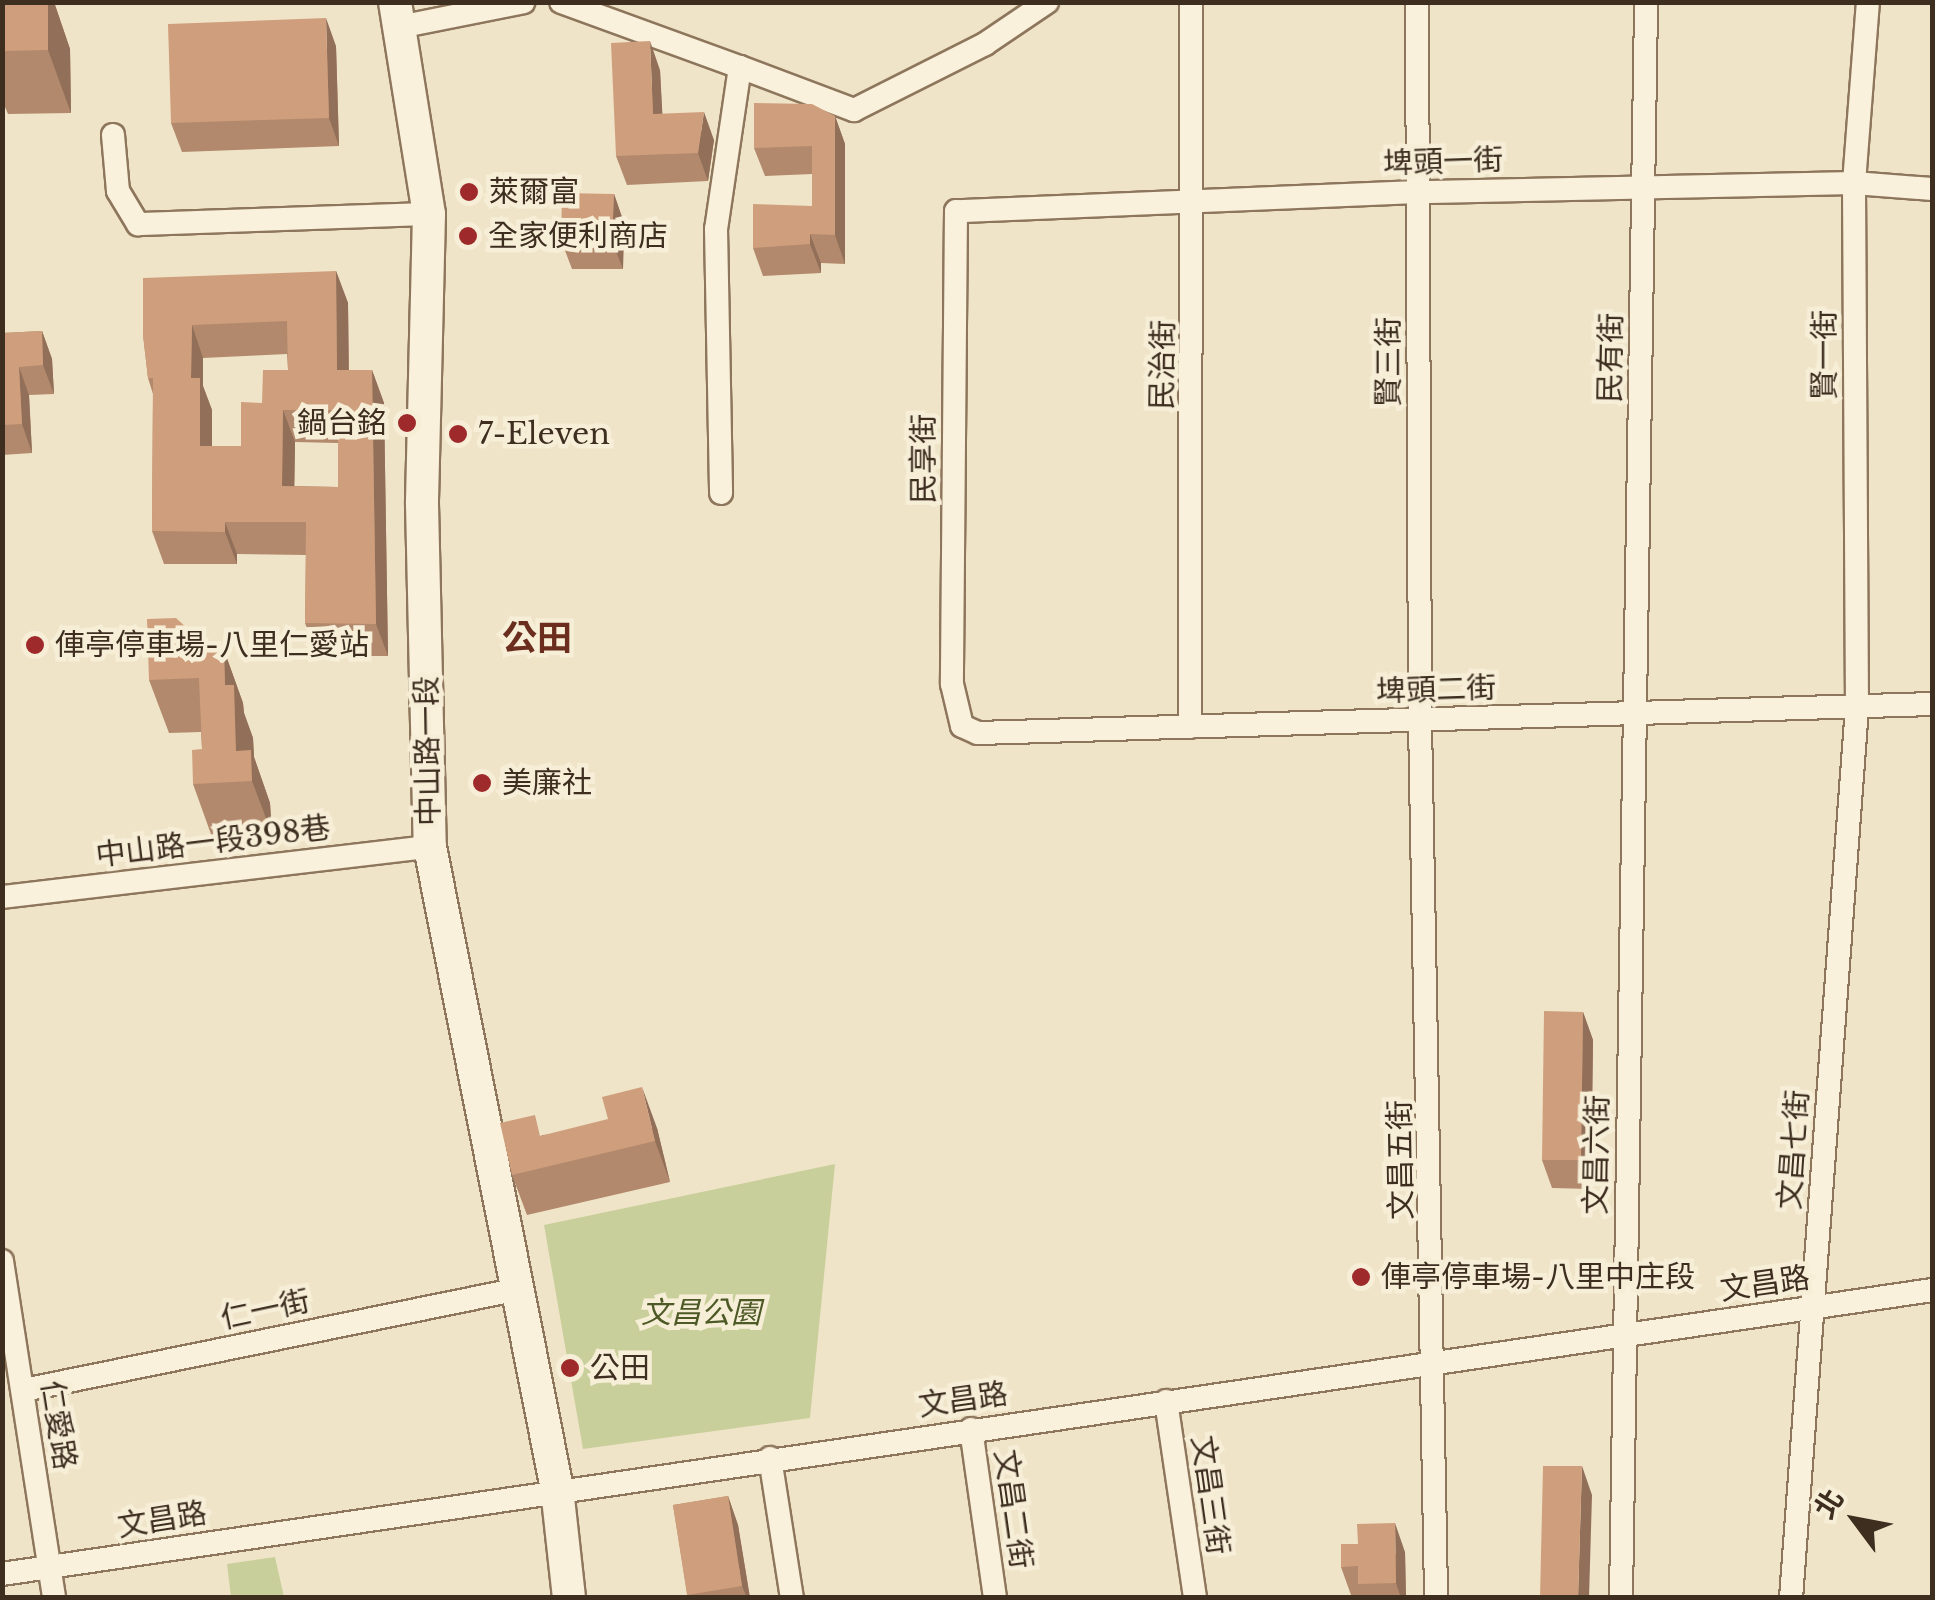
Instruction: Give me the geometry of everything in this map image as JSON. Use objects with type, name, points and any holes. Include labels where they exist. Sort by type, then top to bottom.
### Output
[{"type":"main road","name":"中山路一段","points":[[397,14],[429,214],[422,504],[430,847],[557,1489],[568,1598]]},
{"type":"street","points":[[397,14],[524,2]]},
{"type":"street","points":[[562,2],[854,110],[985,44],[1047,2]]},
{"type":"street","name":"民治街","points":[[1190,728],[1195,201],[1191,2]]},
{"type":"street","name":"賢三街","points":[[1417,2],[1420,721]]},
{"type":"street","name":"民有街","points":[[1636,714],[1646,2]]},
{"type":"street","name":"賢一街","points":[[1857,707],[1854,183],[1868,2]]},
{"type":"street","points":[[721,493],[716,229],[740,67]]},
{"type":"street","points":[[112,135],[118,191],[138,224],[429,214]]},
{"type":"street","name":"埤頭一街","points":[[956,211],[1418,192],[1854,183],[1932,189]]},
{"type":"street","name":"民享街","points":[[954,708],[956,211]]},
{"type":"street","name":"埤頭二街","points":[[954,708],[962,726],[978,733],[1932,704]]},
{"type":"street","name":"文昌七街","points":[[1791,1598],[1857,707]]},
{"type":"street","name":"文昌六街","points":[[1621,1598],[1636,714]]},
{"type":"street","name":"文昌五街","points":[[1420,721],[1436,1362],[1436,1598]]},
{"type":"street","name":"中山路一段398巷","points":[[2,897],[430,847]]},
{"type":"street","name":"仁愛路","points":[[2,1261],[54,1598]]},
{"type":"street","name":"仁一街","points":[[24,1390],[519,1289]]},
{"type":"street","name":"文昌路","points":[[2,1574],[557,1489],[1932,1290]]},
{"type":"street","name":"文昌三街","points":[[1166,1401],[1195,1598]]},
{"type":"street","name":"文昌二街","points":[[971,1429],[995,1598]]},
{"type":"street","points":[[770,1458],[792,1598]]},
{"type":"green space","name":"文昌公園","points":[[835,1164],[810,1418],[583,1449],[544,1225]]},
{"type":"green space","points":[[275,1557],[284,1597],[231,1597],[227,1564]]},
{"type":"building","points":[[2,2],[48,2],[48,50],[2,51]]},
{"type":"building","points":[[326,18],[329,118],[171,123],[168,24]]},
{"type":"building","points":[[650,41],[653,114],[704,112],[698,153],[616,156],[611,43]]},
{"type":"building","points":[[754,103],[812,104],[835,116],[835,235],[810,234],[810,244],[753,248],[753,204],[812,206],[812,146],[754,148]]},
{"type":"building","points":[[562,193],[614,194],[612,241],[561,240]]},
{"type":"building","points":[[336,271],[337,370],[372,370],[376,624],[305,623],[306,522],[225,522],[225,532],[152,531],[153,378],[148,378],[143,335],[143,278]],"holes":[[[287,321],[288,370],[263,370],[262,403],[241,402],[241,446],[200,446],[200,378],[191,378],[192,325]],[[283,410],[338,410],[338,487],[282,486]]]},
{"type":"building","points":[[42,331],[43,365],[19,367],[22,424],[2,425],[2,333]]},
{"type":"building","points":[[176,618],[189,630],[202,630],[203,651],[224,650],[225,685],[234,685],[236,751],[251,750],[252,781],[193,784],[192,750],[202,749],[199,678],[149,680],[147,619]]},
{"type":"building","points":[[1544,1011],[1583,1012],[1581,1160],[1542,1160]]},
{"type":"building","points":[[642,1087],[655,1141],[512,1175],[500,1123],[535,1115],[540,1136],[608,1119],[602,1097]]},
{"type":"building","points":[[1543,1466],[1582,1466],[1578,1598],[1540,1598]]},
{"type":"building","points":[[728,1496],[742,1586],[687,1595],[673,1505]]},
{"type":"building","points":[[1395,1523],[1396,1583],[1358,1584],[1358,1566],[1341,1567],[1341,1544],[1358,1544],[1357,1524]]},
{"type":"place","name":"萊爾富","points":[[469,192]]},
{"type":"place","name":"全家便利商店","points":[[468,236]]},
{"type":"place","name":"鍋台銘","points":[[407,423]]},
{"type":"place","name":"7-Eleven","points":[[458,434]]},
{"type":"place","name":"俥亭停車場-八里仁愛站","points":[[35,645]]},
{"type":"place","name":"美廉社","points":[[482,783]]},
{"type":"place","name":"俥亭停車場-八里中庄段","points":[[1361,1277]]},
{"type":"place","name":"公田","points":[[570,1368]]},
{"type":"district","name":"公田","points":[[537,638]]}]
